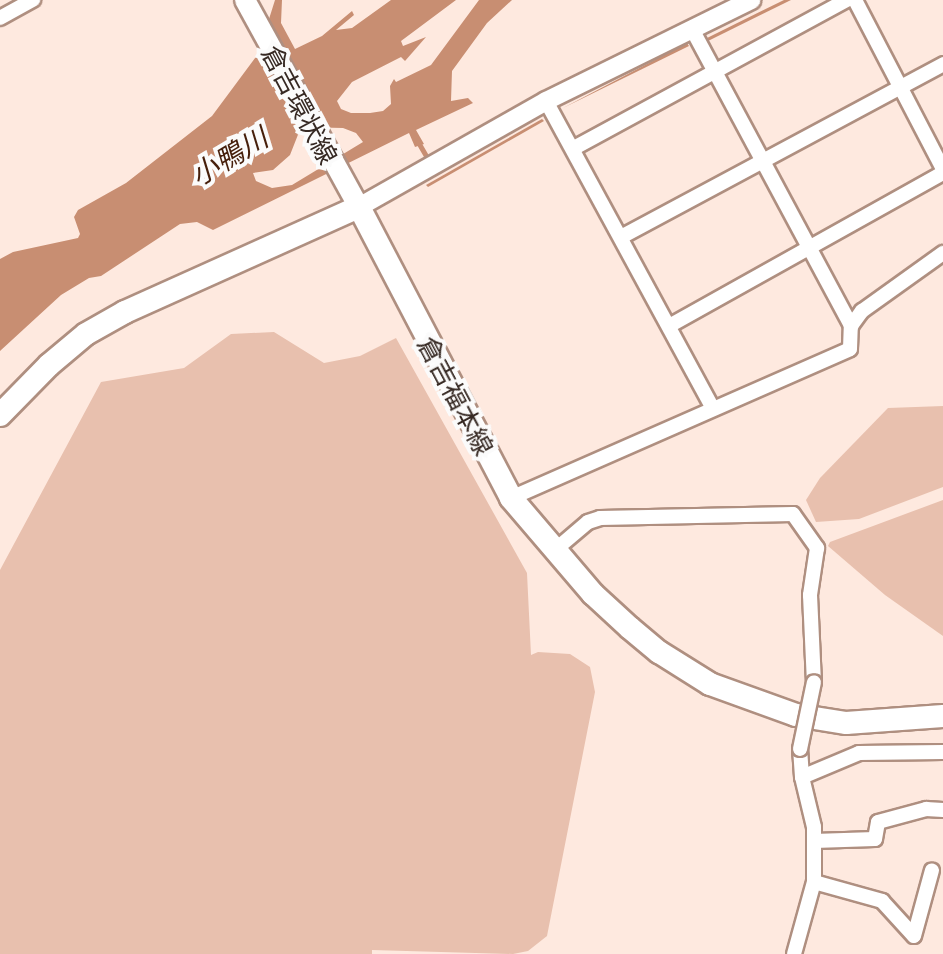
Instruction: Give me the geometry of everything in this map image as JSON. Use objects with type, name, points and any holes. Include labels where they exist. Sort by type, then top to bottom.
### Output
[{"type":"main road","name":"倉吉環状線","points":[[245,0],[339,176],[359,207]]},
{"type":"main road","points":[[0,415],[38,375],[86,334],[125,312],[359,207]]},
{"type":"main road","name":"倉吉福本線","points":[[359,207],[511,498],[593,594],[640,636],[710,684],[796,715],[846,723],[943,716]]},
{"type":"street","points":[[0,18],[33,0]]},
{"type":"street","points":[[359,207],[546,101],[751,0]]},
{"type":"street","points":[[574,148],[847,0]]},
{"type":"street","points":[[669,326],[943,171],[855,0]]},
{"type":"street","points":[[511,498],[850,349],[851,326],[692,29]]},
{"type":"street","points":[[621,237],[943,64]]},
{"type":"street","points":[[546,101],[713,409]]},
{"type":"street","points":[[851,326],[862,311],[943,253]]},
{"type":"street","points":[[555,550],[588,522],[600,518],[793,514],[817,548],[810,595],[814,682],[800,749],[802,777],[814,827],[814,882],[794,954]]},
{"type":"street","points":[[802,777],[859,753],[943,752]]},
{"type":"street","points":[[814,841],[875,839],[878,822],[926,809],[943,810]]},
{"type":"street","points":[[814,882],[882,901],[914,936],[932,870]]},
{"type":"shaded area","points":[[274,332],[324,363],[360,356],[396,338],[527,573],[531,655],[538,652],[570,654],[590,667],[595,692],[547,936],[528,951],[513,954],[372,950],[372,954],[0,954],[0,570],[101,382],[184,368],[231,334]]},
{"type":"shaded area","points":[[943,406],[943,487],[859,519],[816,522],[806,500],[820,478],[888,408]]},
{"type":"shaded area","points":[[943,500],[943,636],[885,595],[828,546],[830,542]]},
{"type":"water","name":"小鴨川","points":[[275,0],[282,0],[281,23],[295,49],[322,36],[352,11],[354,15],[336,30],[352,28],[391,0],[456,0],[401,41],[403,46],[426,37],[405,61],[401,57],[352,82],[337,101],[341,109],[351,113],[383,111],[391,104],[390,86],[394,79],[396,82],[431,65],[479,0],[512,0],[487,23],[452,71],[451,101],[468,98],[473,103],[416,130],[424,144],[415,147],[409,133],[213,230],[197,222],[180,224],[101,276],[89,278],[61,295],[0,351],[0,259],[13,252],[78,238],[80,234],[74,217],[78,210],[126,183],[212,116],[258,54]],"holes":[[[301,127],[343,128],[356,133],[363,142],[292,185],[272,188],[256,181],[253,173],[273,170],[290,155]]]},
{"type":"water","points":[[784,0],[791,0],[706,42],[705,39]]},
{"type":"water","points":[[687,43],[689,46],[563,108]]},
{"type":"water","points":[[542,119],[544,121],[428,187],[426,185]]},
{"type":"waterway","points":[[418,142],[429,161]]}]
